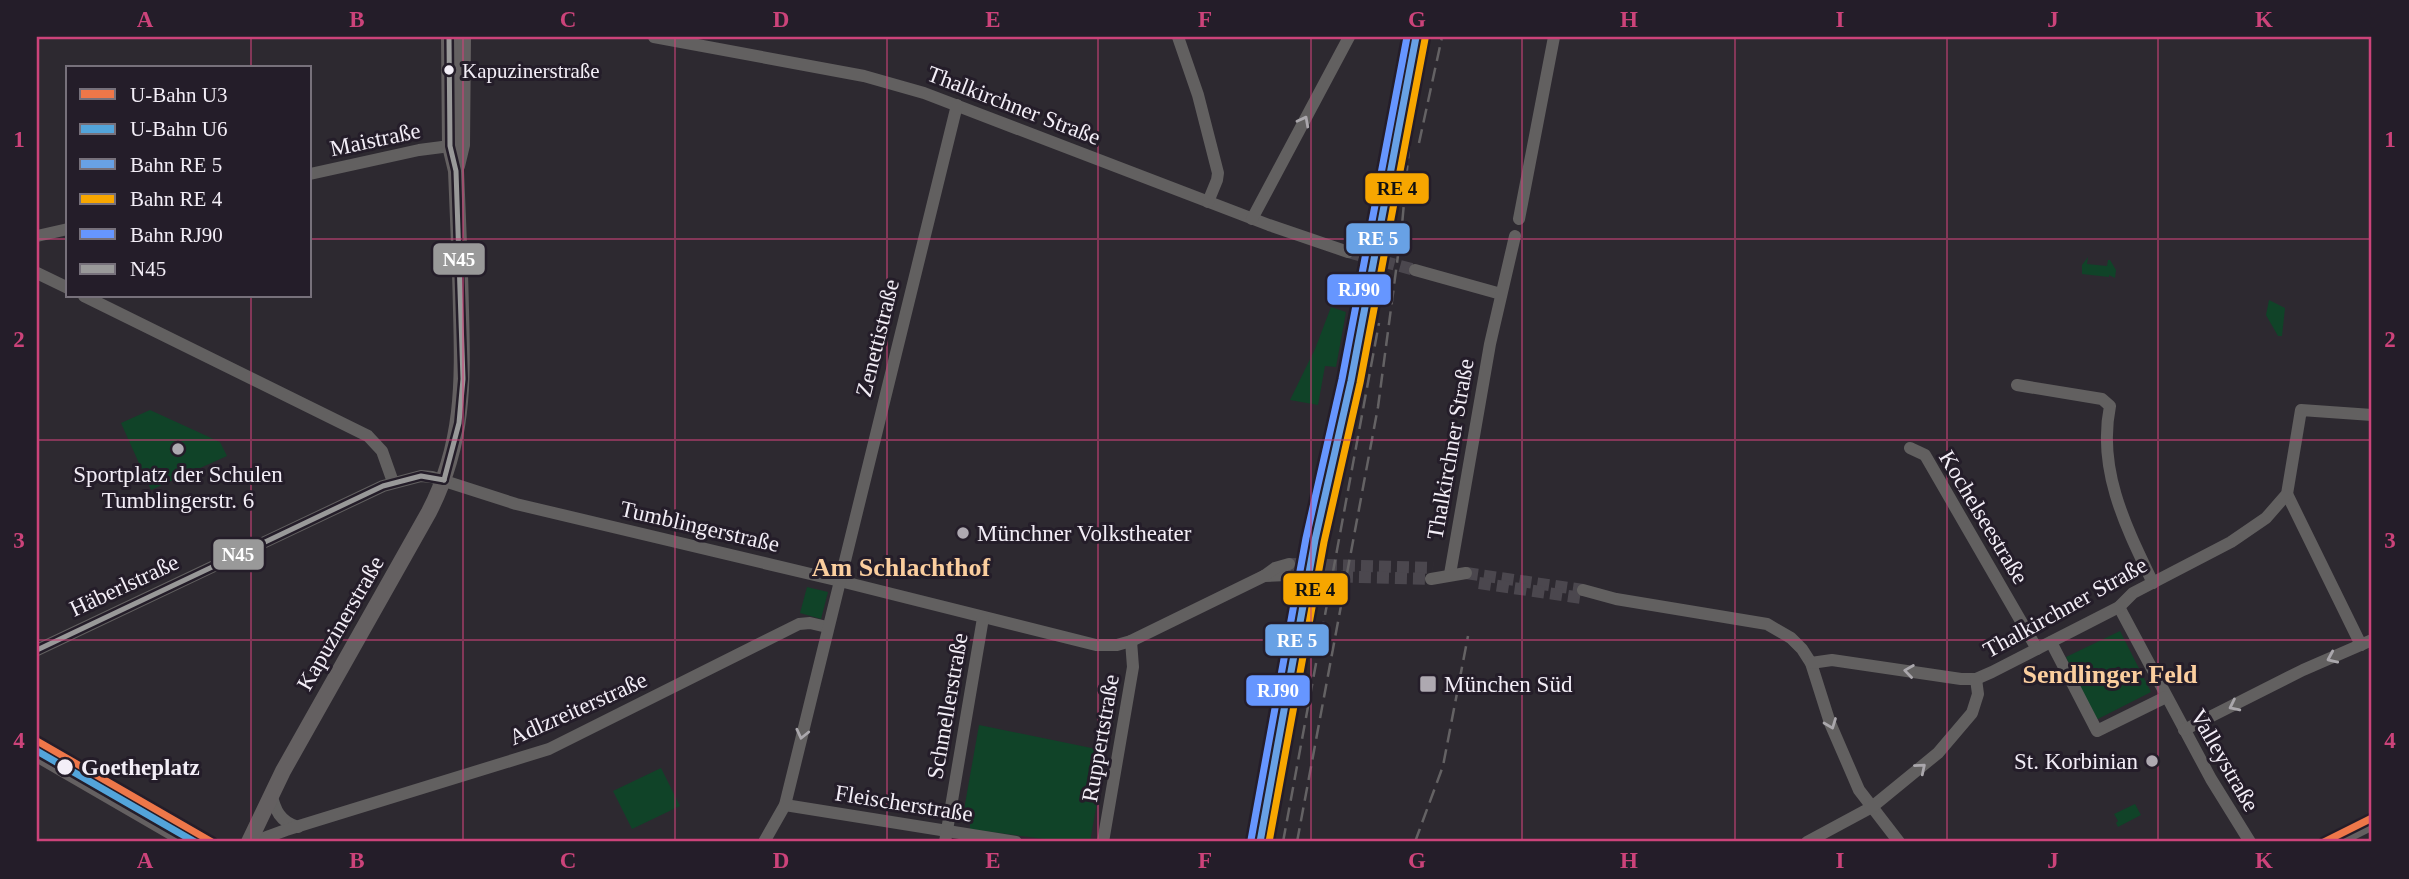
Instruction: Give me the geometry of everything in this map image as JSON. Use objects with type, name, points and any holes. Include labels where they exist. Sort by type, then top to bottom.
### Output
[{"type":"main road","name":"Kapuzinerstraße","points":[[251,842],[271,793],[429,512],[444,480],[459,423],[463,379],[456,171],[450,146],[449,37]]},
{"type":"main road","name":"Kapuzinerstraße","points":[[456,171],[461,145],[463,37]]},
{"type":"main road","points":[[37,754],[189,842]]},
{"type":"main road","points":[[2332,842],[2372,822]]},
{"type":"street","name":"Thalkirchner Straße","points":[[654,37],[864,76],[924,93],[1252,219],[1348,252]]},
{"type":"street","points":[[1178,37],[1198,95],[1218,173],[1208,202]]},
{"type":"street","points":[[1252,219],[1349,37]]},
{"type":"street","points":[[1519,219],[1554,37]]},
{"type":"street","name":"Zenettistraße","points":[[827,627],[957,105]]},
{"type":"street","name":"Maistraße","points":[[312,174],[419,150],[450,146]]},
{"type":"street","points":[[37,236],[66,229]]},
{"type":"street","name":"Thalkirchner Straße","points":[[1465,577],[1450,574],[1501,294],[1515,236]]},
{"type":"street","points":[[1415,270],[1501,294]]},
{"type":"street","points":[[37,273],[66,287]]},
{"type":"street","points":[[88,298],[368,436],[382,451],[393,482]]},
{"type":"street","points":[[2017,385],[2102,399],[2110,406],[2105,428],[2114,490],[2124,522],[2153,583]]},
{"type":"street","points":[[2184,730],[2303,670],[2367,642],[2287,494],[2301,410],[2372,415]]},
{"type":"street","name":"Kochelseestraße","points":[[1910,448],[1925,455],[2037,649]]},
{"type":"street","name":"Tumblingerstraße","points":[[421,476],[444,480],[516,504],[1096,645],[1114,645],[1131,640],[1264,576],[1288,569]]},
{"type":"street","name":"Häberlstraße","points":[[37,649],[393,482],[421,476]]},
{"type":"street","name":"Thalkirchner Straße","points":[[1811,663],[1832,660],[1961,679],[1976,678],[2119,607],[2128,597],[2244,534],[2266,518],[2287,494]]},
{"type":"street","points":[[1432,574],[1450,574]]},
{"type":"street","points":[[1582,594],[1766,624],[1790,638],[1802,649],[1811,663],[1830,723],[1859,790],[1899,842]]},
{"type":"street","name":"Valleystraße","points":[[2119,607],[2223,800],[2250,842]]},
{"type":"street","name":"Schmellerstraße","points":[[946,837],[983,618]]},
{"type":"street","name":"Adlzreiterstraße","points":[[251,842],[549,749],[799,624],[827,627]]},
{"type":"street","points":[[764,842],[785,805],[827,627]]},
{"type":"street","name":"Ruppertstraße","points":[[1103,842],[1133,673],[1131,640]]},
{"type":"street","points":[[2051,642],[2097,731],[2166,697]]},
{"type":"street","points":[[1807,842],[1872,807],[1938,754],[1972,713],[1978,694],[1976,678]]},
{"type":"street","points":[[271,793],[279,816],[288,824],[298,827]]},
{"type":"street","name":"Fleischerstraße","points":[[785,805],[946,837],[1016,842]]},
{"type":"green space","points":[[2088,257],[2087,264],[2107,266],[2110,260],[2116,270],[2115,278],[2109,275],[2082,274],[2082,265]]},
{"type":"green space","points":[[2269,300],[2285,308],[2282,336],[2278,336],[2266,315]]},
{"type":"green space","points":[[1331,307],[1346,312],[1336,367],[1325,366],[1318,405],[1290,400],[1315,349]]},
{"type":"green space","name":"Sportplatz der Schulen Tumblingerstr. 6","points":[[150,410],[220,442],[227,456],[151,490],[121,423]]},
{"type":"green space","points":[[807,587],[828,592],[821,619],[800,613]]},
{"type":"green space","points":[[2120,631],[2151,692],[2096,720],[2066,657]]},
{"type":"green space","points":[[979,725],[1106,751],[1090,842],[1067,842],[970,829],[970,822],[962,821]]},
{"type":"green space","points":[[661,768],[680,806],[632,829],[613,791]]},
{"type":"green space","points":[[2135,804],[2141,815],[2118,827],[2114,814]]},
{"type":"tunnel","points":[[1348,252],[1415,270]]},
{"type":"tunnel","points":[[1289,564],[1433,568]]},
{"type":"tunnel","points":[[1466,573],[1583,590]]},
{"type":"tunnel","points":[[1287,575],[1431,579]]},
{"type":"tunnel","points":[[1479,583],[1582,598]]},
{"type":"railway","points":[[1297,842],[1378,407],[1402,225],[1419,37]]},
{"type":"railway","points":[[1419,143],[1442,37]]},
{"type":"railway","points":[[1283,842],[1379,323]]},
{"type":"railway","points":[[1415,842],[1443,766],[1468,636]]},
{"type":"metro line","name":"U3","points":[[37,741],[212,842]]},
{"type":"metro line","name":"U6","points":[[37,751],[195,842]]},
{"type":"metro line","name":"U3","points":[[2324,842],[2372,818]]},
{"type":"transit line","name":"N45","points":[[444,480],[459,423],[463,379],[456,171],[450,146],[449,37]]},
{"type":"transit line","points":[[1260,842],[1315,540],[1351,381],[1416,37]]},
{"type":"transit line","points":[[1269,842],[1324,542],[1360,383],[1425,39]]},
{"type":"transit line","name":"N45","points":[[37,650],[383,486],[421,476],[444,480]]},
{"type":"rail line","name":"RJ90","points":[[1251,840],[1306,538],[1342,379],[1407,37]]},
{"type":"place","name":"Kapuzinerstraße","points":[[449,70]]},
{"type":"place","name":"Sportplatz der Schulen Tumblingerstr. 6","points":[[178,449]]},
{"type":"place","name":"Münchner Volkstheater","points":[[963,533]]},
{"type":"place","name":"München Süd","points":[[1428,684]]},
{"type":"place","name":"St. Korbinian","points":[[2152,761]]},
{"type":"place","name":"Goetheplatz","points":[[65,767]]},
{"type":"district","name":"Am Schlachthof","points":[[901,567]]},
{"type":"district","name":"Sendlinger Feld","points":[[2110,674]]}]
